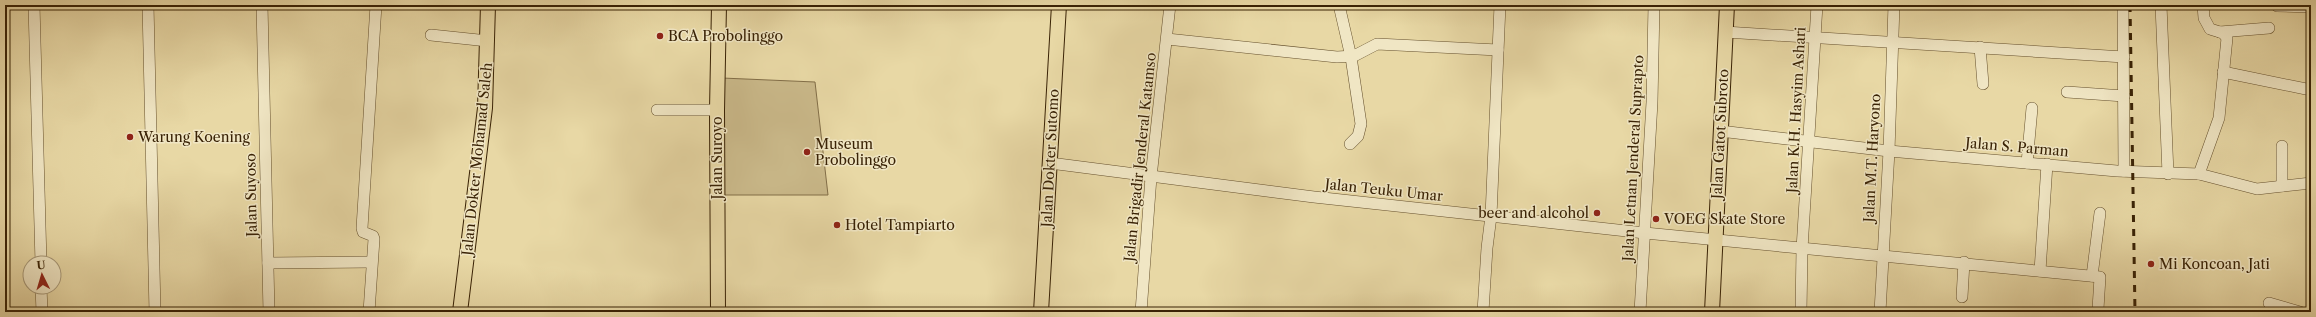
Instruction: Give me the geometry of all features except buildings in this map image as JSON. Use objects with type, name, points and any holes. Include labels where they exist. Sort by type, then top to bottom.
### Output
[{"type":"main road","name":"Jalan Dokter Mohamad Saleh","points":[[460,312],[485,108],[488,5]]},
{"type":"main road","name":"Jalan Suroyo","points":[[718,312],[717,110],[720,5]]},
{"type":"main road","name":"Jalan Dokter Sutomo","points":[[1041,312],[1059,5]]},
{"type":"main road","name":"Jalan Gatot Subroto","points":[[1712,312],[1727,5]]},
{"type":"street","points":[[34,5],[41,255]]},
{"type":"street","points":[[148,5],[155,312]]},
{"type":"street","name":"Jalan Suyoso","points":[[262,5],[269,312]]},
{"type":"street","points":[[369,312],[371,262],[374,237],[364,233],[362,228],[376,5]]},
{"type":"street","name":"Jalan Brigadir Jenderal Katamso","points":[[1141,312],[1151,177],[1170,5]]},
{"type":"street","points":[[1339,5],[1354,56],[1361,124],[1358,136],[1350,144]]},
{"type":"street","points":[[1483,312],[1487,248],[1491,216],[1500,5]]},
{"type":"street","name":"Jalan Letnan Jenderal Suprapto","points":[[1640,312],[1652,102],[1654,5]]},
{"type":"street","name":"Jalan K.H. Hasyim Ashari","points":[[1801,312],[1802,248],[1810,143],[1817,5]]},
{"type":"street","name":"Jalan M.T. Haryono","points":[[1880,312],[1889,151],[1894,5]]},
{"type":"street","points":[[2121,170],[2124,96],[2123,5]]},
{"type":"street","points":[[2161,5],[2168,174]]},
{"type":"street","points":[[2199,174],[2216,132],[2227,38],[2226,34],[2210,29],[2204,18],[2203,5]]},
{"type":"street","points":[[2276,6],[2311,7]]},
{"type":"street","points":[[2220,32],[2269,28]]},
{"type":"street","points":[[1725,32],[2124,57]]},
{"type":"street","points":[[431,35],[488,41]]},
{"type":"street","points":[[1166,39],[1295,54],[1354,56],[1377,44],[1498,50]]},
{"type":"street","points":[[1980,47],[1983,84]]},
{"type":"street","points":[[2223,72],[2311,90]]},
{"type":"street","points":[[2067,92],[2124,96]]},
{"type":"street","points":[[2027,162],[2032,108]]},
{"type":"street","points":[[657,110],[717,110]]},
{"type":"street","name":"Jalan S. Parman","points":[[1720,132],[1889,151],[2168,174],[2199,174],[2248,188],[2311,183]]},
{"type":"street","points":[[2282,146],[2282,186]]},
{"type":"street","name":"Jalan Teuku Umar","points":[[1050,163],[1151,177],[1645,233],[1715,238],[1802,248],[1964,262],[2092,276]]},
{"type":"street","points":[[2040,271],[2047,164]]},
{"type":"street","points":[[2098,309],[2100,276],[2092,276],[2100,213]]},
{"type":"street","points":[[268,262],[371,262]]},
{"type":"street","points":[[1962,297],[1964,262]]},
{"type":"street","points":[[41,295],[42,312]]},
{"type":"street","points":[[2269,303],[2300,312]]},
{"type":"shaded area","points":[[722,78],[815,82],[828,195],[722,195]]},
{"type":"railway","points":[[2130,5],[2135,312]]},
{"type":"place","name":"BCA Probolinggo","points":[[660,36]]},
{"type":"place","name":"Warung Koening","points":[[130,137]]},
{"type":"place","name":"Museum Probolinggo","points":[[807,152]]},
{"type":"place","name":"beer and alcohol","points":[[1597,213]]},
{"type":"place","name":"VOEG Skate Store","points":[[1656,219]]},
{"type":"place","name":"Hotel Tampiarto","points":[[837,225]]},
{"type":"place","name":"Mi Koncoan, Jati","points":[[2151,264]]}]
